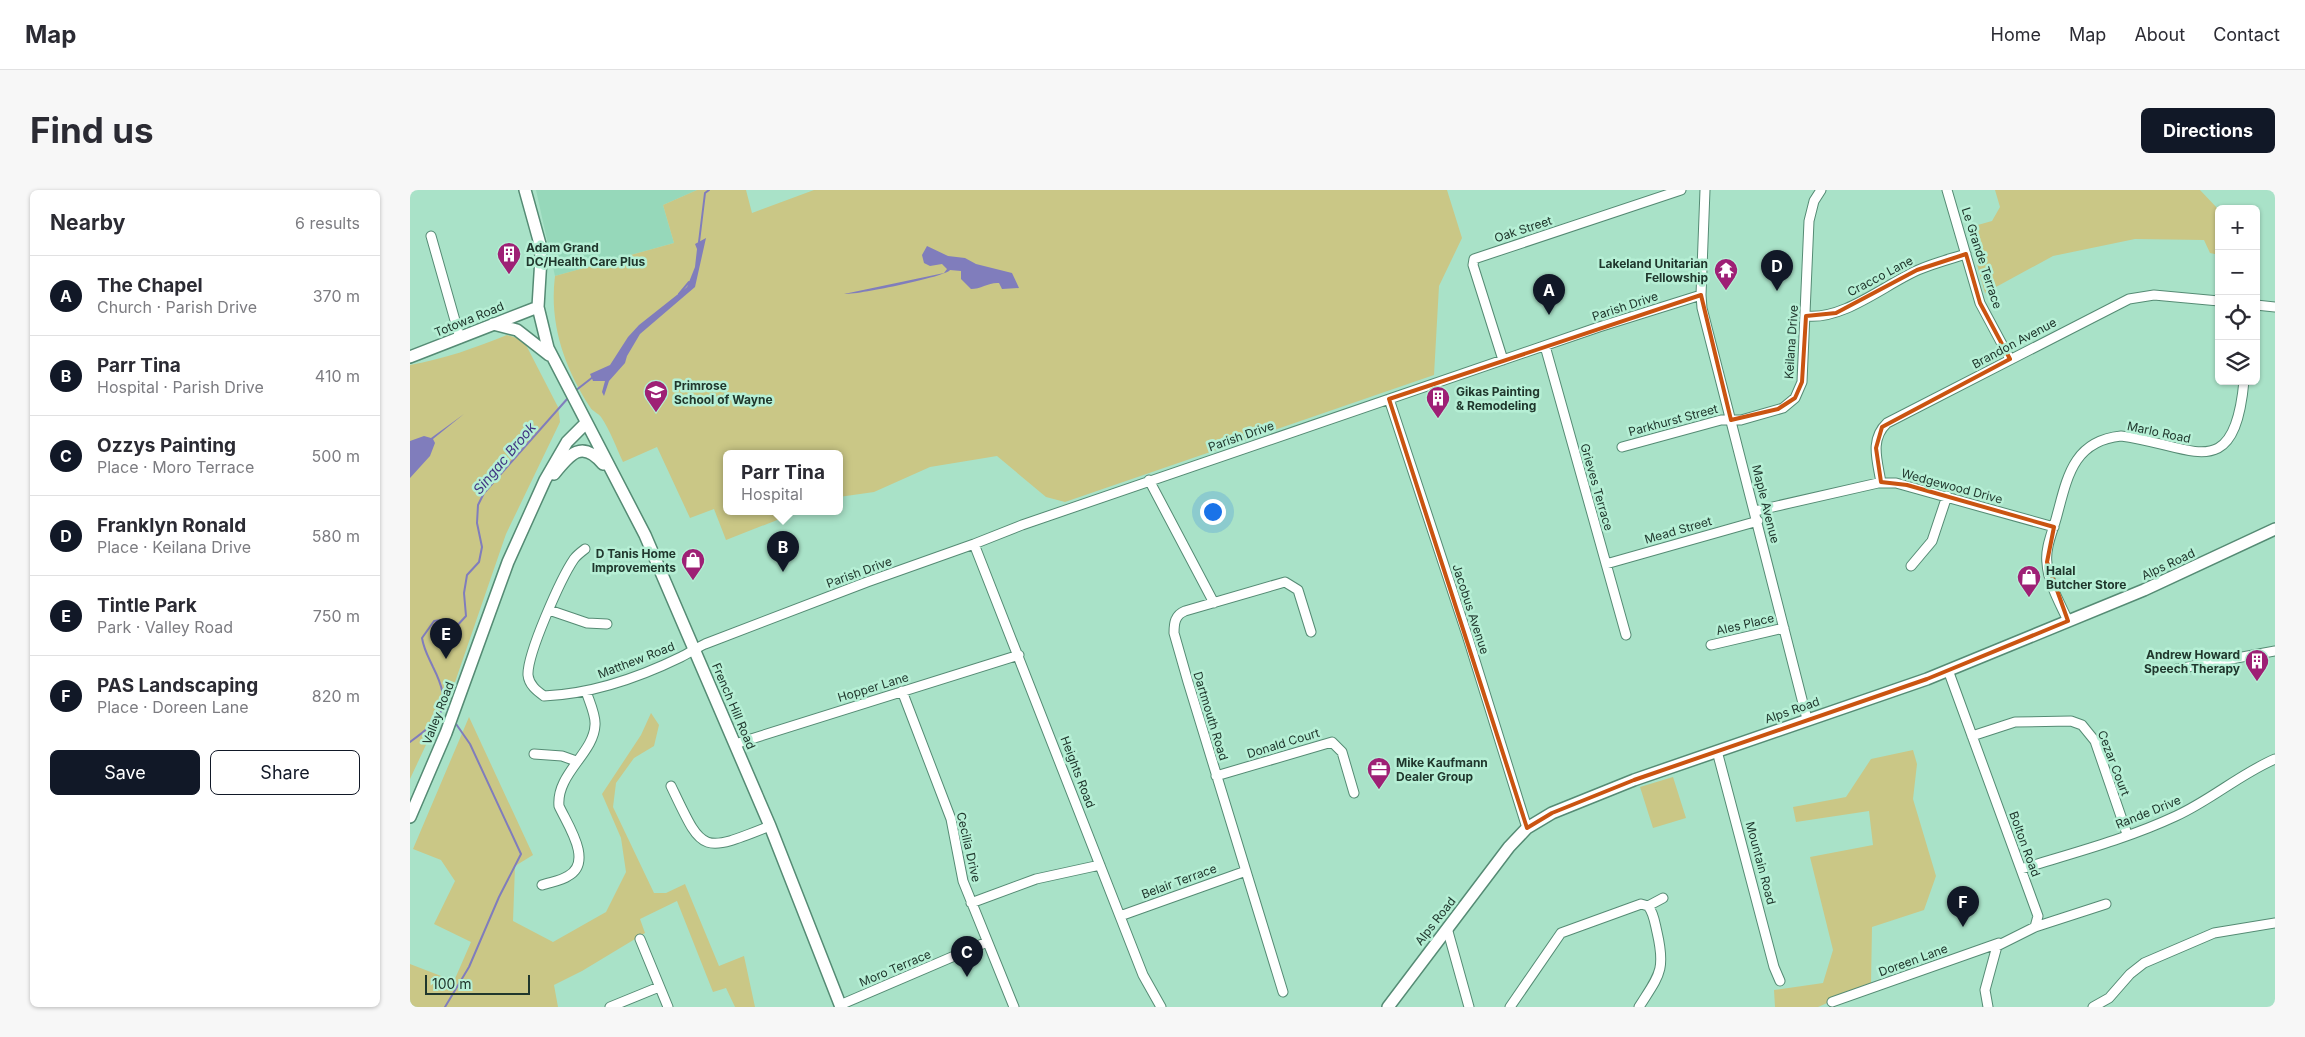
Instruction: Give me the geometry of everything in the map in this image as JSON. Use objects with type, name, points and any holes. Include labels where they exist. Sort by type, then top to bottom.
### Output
[{"type":"main road","name":"French Hill Road","points":[[525,190],[537,230],[540,251],[538,307],[542,331],[552,358],[645,535],[770,826],[841,1006]]},
{"type":"main road","name":"Totowa Road","points":[[410,357],[538,307]]},
{"type":"main road","points":[[493,324],[517,330],[552,358]]},
{"type":"main road","name":"Valley Road","points":[[410,817],[452,717],[508,562],[562,449],[586,423]]},
{"type":"main road","name":"Valley Road","points":[[533,507],[565,460],[578,451],[588,451],[596,456],[621,490]]},
{"type":"main road","name":"Alps Road","points":[[1388,1007],[1447,928],[1527,828],[1552,813],[1634,780],[1948,670],[2144,590],[2275,529]]},
{"type":"street","name":"Oak Street","points":[[1503,360],[1473,265],[1474,259],[1681,190]]},
{"type":"street","points":[[1701,295],[1705,190]]},
{"type":"street","name":"Keilana Drive","points":[[1731,419],[1741,420],[1778,409],[1795,398],[1802,382],[1809,220],[1814,201],[1821,190]]},
{"type":"street","name":"Le Grande Terrace","points":[[1947,190],[1980,303],[2010,359]]},
{"type":"street","points":[[431,236],[460,338]]},
{"type":"street","name":"Cracco Lane","points":[[1806,316],[1818,317],[1836,313],[1917,270],[1966,254]]},
{"type":"street","name":"Parish Drive","points":[[695,648],[867,582],[1149,480],[1701,295]]},
{"type":"street","name":"Maple Avenue","points":[[1701,295],[1708,337],[1758,521],[1807,719]]},
{"type":"street","name":"Brandon Avenue","points":[[1881,483],[1876,448],[1879,433],[1887,423],[2129,298],[2154,295],[2215,301]]},
{"type":"street","points":[[2260,305],[2275,307]]},
{"type":"street","name":"Grieves Terrace","points":[[1545,346],[1626,635]]},
{"type":"street","name":"Marlo Road","points":[[2068,620],[2057,596],[2046,562],[2069,474],[2086,450],[2101,440],[2121,436],[2193,453],[2213,450],[2229,438],[2237,425],[2241,410],[2244,385]]},
{"type":"street","name":"Jacobus Avenue","points":[[1389,399],[1467,635],[1527,828]]},
{"type":"street","name":"Parkhurst Street","points":[[1622,447],[1721,420],[1731,419]]},
{"type":"street","points":[[1149,480],[1214,603],[1282,582],[1290,583],[1301,596],[1311,632]]},
{"type":"street","name":"Wedgewood Drive","points":[[1755,511],[1881,483],[1896,483],[2054,527]]},
{"type":"street","points":[[1911,566],[1932,541],[1946,496]]},
{"type":"street","name":"Mead Street","points":[[1606,564],[1758,521]]},
{"type":"street","name":"Heights Road","points":[[974,544],[1146,981],[1161,1007]]},
{"type":"street","name":"Matthew Road","points":[[585,549],[574,559],[548,610],[530,662],[528,677],[533,688],[544,696],[586,691],[621,682],[682,656],[695,648]]},
{"type":"street","name":"Dartmouth Road","points":[[1214,603],[1181,613],[1174,625],[1174,633],[1283,992]]},
{"type":"street","points":[[548,610],[588,623],[606,624]]},
{"type":"street","name":"Ales Place","points":[[1711,645],[1784,628]]},
{"type":"street","points":[[2178,669],[2275,651]]},
{"type":"street","name":"Hopper Lane","points":[[734,744],[1019,655]]},
{"type":"street","name":"Bolton Road","points":[[1948,670],[2038,916],[2035,927]]},
{"type":"street","points":[[542,885],[569,876],[578,867],[580,859],[578,848],[559,806],[558,799],[576,760],[593,738],[595,724],[586,691]]},
{"type":"street","name":"Cecilia Drive","points":[[902,692],[951,819],[964,882],[971,903],[1014,1007]]},
{"type":"street","name":"Cezar Court","points":[[1972,736],[2015,722],[2071,721],[2082,725],[2094,741],[2127,834]]},
{"type":"street","name":"Donald Court","points":[[1216,776],[1332,742],[1342,752],[1354,793]]},
{"type":"street","name":"Mountain Road","points":[[1718,751],[1774,967],[1780,981]]},
{"type":"street","points":[[534,754],[562,756],[576,760]]},
{"type":"street","name":"Rande Drive","points":[[2021,869],[2176,816],[2195,807],[2245,774],[2275,759]]},
{"type":"street","points":[[672,786],[693,832],[710,844],[719,845],[770,826]]},
{"type":"street","points":[[971,903],[1036,879],[1100,865]]},
{"type":"street","name":"Belair Terrace","points":[[1120,916],[1246,871]]},
{"type":"street","points":[[1510,1007],[1564,930],[1641,904],[1648,906],[1663,898]]},
{"type":"street","points":[[1988,1007],[1985,990],[1987,978],[1994,950],[2002,942],[2035,927],[2106,904]]},
{"type":"street","points":[[1639,1007],[1656,981],[1662,967],[1661,950],[1648,906]]},
{"type":"street","points":[[2093,1007],[2109,998],[2130,974],[2144,963],[2207,935],[2275,924]]},
{"type":"street","points":[[1447,928],[1469,1007]]},
{"type":"street","points":[[640,939],[668,1007]]},
{"type":"street","name":"Moro Terrace","points":[[841,1006],[987,942]]},
{"type":"street","name":"Doreen Lane","points":[[1832,1002],[2002,942]]},
{"type":"street","points":[[610,1007],[659,986]]},
{"type":"highlighted area","points":[[1966,254],[1980,303],[2010,359],[1882,427],[1876,448],[1881,482],[1907,485],[2054,527],[2047,562],[2068,621],[1927,679],[1634,780],[1552,813],[1527,828],[1389,399],[1701,295],[1731,420],[1778,409],[1795,398],[1802,382],[1806,316],[1836,313],[1917,270]]},
{"type":"shaded area","points":[[536,190],[697,190],[663,205],[674,243],[555,276]]},
{"type":"shaded area","points":[[697,190],[746,190],[752,213],[814,190],[1447,190],[1462,238],[1439,286],[1434,375],[1065,502],[1046,497],[997,456],[930,467],[874,492],[843,496],[843,450],[723,450],[723,515],[790,515],[726,540],[714,509],[690,518],[657,447],[623,462],[604,422],[591,408],[581,392],[560,344],[554,311],[555,276],[674,243],[663,205]]},
{"type":"shaded area","points":[[1995,190],[2200,190],[2215,206],[2215,254],[2210,253],[2204,240],[2135,239],[2053,256],[1985,293],[1967,228],[1992,221],[2000,207]]},
{"type":"shaded area","points":[[706,238],[695,287],[640,334],[625,363],[609,381],[604,396],[602,392],[605,381],[593,381],[590,374],[610,365],[628,337],[639,325],[687,287],[695,267],[697,249],[695,244]]},
{"type":"shaded area","points":[[927,246],[948,256],[965,258],[976,264],[1012,273],[1019,288],[1002,289],[999,283],[995,283],[971,289],[961,279],[961,271],[950,270],[945,273],[933,277],[900,285],[844,294],[944,273],[947,269],[942,264],[930,266],[924,263],[922,255]]},
{"type":"shaded area","points":[[507,335],[520,339],[526,345],[558,407],[560,422],[506,534],[454,685],[410,779],[410,365],[459,353]]},
{"type":"shaded area","points":[[464,414],[433,439],[435,443],[430,456],[410,478],[410,441],[424,436],[431,438]]},
{"type":"shaded area","points":[[651,713],[659,725],[654,746],[634,758],[616,783],[613,807],[654,893],[666,893],[685,884],[719,966],[744,956],[755,1007],[735,1007],[726,988],[713,992],[677,901],[640,919],[645,933],[582,971],[554,985],[558,1007],[410,1007],[410,964],[454,981],[471,942],[434,924],[455,881],[441,860],[413,849],[469,717],[533,855],[515,866],[513,921],[553,942],[606,912],[626,872],[621,838],[602,794],[641,735]]},
{"type":"shaded area","points":[[1913,750],[1917,764],[1913,799],[1936,876],[1924,910],[1872,927],[1871,984],[1818,1007],[1775,1007],[1774,990],[1823,983],[1833,950],[1810,857],[1873,845],[1869,811],[1796,822],[1793,807],[1846,797],[1871,759]]},
{"type":"shaded area","points":[[1673,777],[1686,818],[1653,828],[1640,787]]},
{"type":"waterway","name":"Singac Brook","points":[[699,242],[705,193],[709,190]]},
{"type":"waterway","name":"Singac Brook","points":[[679,294],[689,282]]},
{"type":"waterway","name":"Singac Brook","points":[[575,391],[593,377]]},
{"type":"waterway","name":"Singac Brook","points":[[410,742],[430,726],[441,710],[443,702],[442,692],[422,638],[434,621],[441,620],[449,628],[454,629],[466,616],[464,593],[467,575],[479,562],[482,547],[477,523],[478,505],[484,493],[568,398]]},
{"type":"waterway","name":"Singac Brook","points":[[444,705],[449,713]]},
{"type":"waterway","points":[[445,1007],[469,967],[499,897],[521,854],[470,744],[454,721]]},
{"type":"place","name":"Adam Grand DC/Health Care Plus","points":[[509,275]]},
{"type":"place","name":"Lakeland Unitarian Fellowship","points":[[1726,291]]},
{"type":"place","name":"Franklyn Ronald","points":[[1777,291]]},
{"type":"place","name":"The Chapel","points":[[1549,315]]},
{"type":"place","name":"Primrose School of Wayne","points":[[656,413]]},
{"type":"place","name":"Gikas Painting & Remodeling","points":[[1438,419]]},
{"type":"place","name":"Parr Tina","points":[[783,572]]},
{"type":"place","name":"D Tanis Home Improvements","points":[[693,581]]},
{"type":"place","name":"Halal Butcher Store","points":[[2029,598]]},
{"type":"place","name":"Tintle Park","points":[[446,659]]},
{"type":"place","name":"Andrew Howard Speech Therapy","points":[[2257,682]]},
{"type":"place","name":"Mike Kaufmann Dealer Group","points":[[1379,790]]},
{"type":"place","name":"PAS Landscaping","points":[[1963,927]]},
{"type":"place","name":"Ozzys Painting","points":[[967,977]]}]
